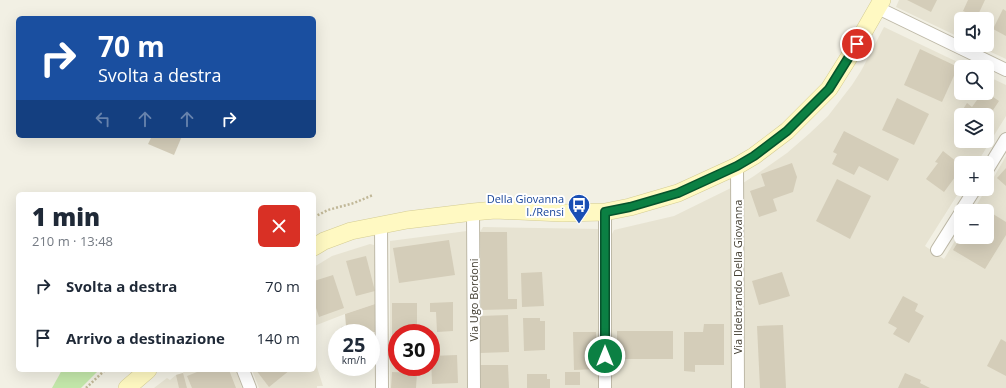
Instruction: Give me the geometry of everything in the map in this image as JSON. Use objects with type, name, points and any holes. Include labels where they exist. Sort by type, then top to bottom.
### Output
[{"type":"street","points":[[316,246],[324,241],[351,231],[407,220],[495,210],[562,213],[605,212],[630,207],[678,193],[737,166],[754,156],[787,131],[829,89],[880,4],[1006,70]]},
{"type":"street","points":[[994,159],[1006,140]]},
{"type":"street","name":"Via Ildebrando Della Giovanna","points":[[737,166],[738,388]]},
{"type":"street","name":"Via Ugo Bordoni","points":[[473,212],[474,388]]},
{"type":"street","points":[[605,212],[605,388]]},
{"type":"street","points":[[937,250],[954,222]]},
{"type":"street","points":[[382,225],[382,388]]},
{"type":"street","points":[[126,388],[146,372]]},
{"type":"street","points":[[244,372],[250,388]]},
{"type":"path","points":[[316,215],[328,210],[354,203],[373,195]]},
{"type":"path","points":[[86,388],[103,372]]},
{"type":"shaded area","points":[[899,0],[1006,0],[1006,59],[991,52],[994,52],[994,12],[954,12],[954,35],[896,7]]},
{"type":"shaded area","points":[[884,27],[954,60],[954,100],[994,100],[994,79],[1006,85],[1006,116],[994,135],[994,108],[954,108],[954,148],[986,148],[981,156],[954,156],[954,196],[957,196],[925,246],[944,259],[954,243],[954,244],[994,244],[994,204],[977,204],[982,196],[994,196],[994,177],[1006,156],[1006,388],[743,388],[743,183],[787,153],[810,133],[828,116],[852,85]]},
{"type":"shaded area","points":[[733,187],[733,388],[611,388],[611,236],[614,230],[674,216]]},
{"type":"shaded area","points":[[483,227],[599,229],[600,388],[480,388],[480,232]]},
{"type":"shaded area","points":[[467,231],[468,388],[390,388],[390,376],[440,376],[440,324],[390,324],[390,241]]},
{"type":"shaded area","points":[[370,244],[374,245],[378,303],[316,325],[316,266],[332,256]]},
{"type":"shaded area","points":[[316,364],[323,386],[317,386],[317,388],[259,388],[253,372],[316,372]]},
{"type":"shaded area","points":[[237,372],[242,388],[154,388],[167,378],[170,380],[176,375],[183,373]]},
{"type":"green space","points":[[61,372],[97,372],[81,388],[52,388]]},
{"type":"building","points":[[907,0],[937,0],[931,12]]},
{"type":"building","points":[[968,0],[985,0],[979,12],[963,11]]},
{"type":"building","points":[[1003,9],[1006,11],[1006,36],[994,30]]},
{"type":"building","points":[[920,49],[954,65],[954,76],[942,102],[904,85]]},
{"type":"building","points":[[897,98],[929,114],[914,145],[882,130]]},
{"type":"building","points":[[994,98],[999,101],[994,108],[964,108],[967,103],[972,107],[977,100],[994,100]]},
{"type":"building","points":[[844,131],[899,159],[888,181],[859,166],[854,175],[832,164],[837,154],[833,152]]},
{"type":"building","points":[[151,138],[181,138],[174,155],[148,144]]},
{"type":"building","points":[[943,151],[954,160],[954,178],[944,192],[926,179],[938,163],[935,162]]},
{"type":"building","points":[[792,163],[797,177],[793,192],[773,199],[777,211],[759,217],[750,191],[765,186],[761,174]]},
{"type":"building","points":[[1006,168],[1006,186],[997,178]]},
{"type":"building","points":[[837,179],[871,196],[850,239],[816,221]]},
{"type":"building","points":[[994,215],[1006,222],[1006,235],[985,269],[953,250],[957,244],[994,244]]},
{"type":"building","points":[[480,232],[507,232],[508,299],[517,299],[517,309],[481,310]]},
{"type":"building","points":[[449,240],[455,275],[399,283],[393,248]]},
{"type":"building","points":[[366,256],[375,291],[356,296],[346,261]]},
{"type":"building","points":[[542,272],[544,306],[522,307],[521,273]]},
{"type":"building","points":[[782,272],[790,296],[759,305],[752,281]]},
{"type":"building","points":[[333,275],[344,308],[319,317],[316,308],[316,280]]},
{"type":"building","points":[[903,296],[918,304],[915,311],[924,316],[909,343],[893,334],[897,328],[888,323]]},
{"type":"building","points":[[453,302],[453,331],[440,332],[440,324],[437,324],[436,312],[430,312],[430,303]]},
{"type":"building","points":[[378,303],[378,324],[346,324],[345,314]]},
{"type":"building","points":[[392,303],[417,303],[417,324],[392,324]]},
{"type":"building","points":[[508,315],[509,352],[480,353],[480,316]]},
{"type":"building","points":[[523,318],[540,318],[540,321],[545,321],[545,350],[524,351]]},
{"type":"building","points":[[704,324],[724,324],[724,365],[695,365],[695,372],[684,371],[684,332],[703,332]]},
{"type":"building","points":[[783,325],[786,388],[760,388],[757,326]]},
{"type":"building","points":[[617,331],[673,331],[673,359],[617,359]]},
{"type":"building","points":[[573,332],[596,332],[597,369],[574,370]]},
{"type":"building","points":[[1001,339],[1006,342],[1006,376],[987,366]]},
{"type":"building","points":[[457,355],[458,383],[432,384],[432,376],[440,376],[440,356]]},
{"type":"building","points":[[479,365],[508,365],[509,388],[480,388]]},
{"type":"building","points":[[197,372],[230,372],[236,388],[192,388],[187,376]]},
{"type":"building","points":[[258,372],[288,372],[269,387]]},
{"type":"building","points":[[565,372],[580,372],[580,385],[565,385]]},
{"type":"building","points":[[183,373],[187,388],[179,388],[176,375]]},
{"type":"building","points":[[905,373],[921,380],[920,383],[930,388],[898,388]]},
{"type":"building","points":[[527,374],[547,374],[547,379],[550,379],[550,388],[527,388]]},
{"type":"building","points":[[392,376],[417,376],[416,388],[391,388]]},
{"type":"place","name":"Della Giovanna I./Rensi","points":[[579,224]]},
{"type":"route","points":[[605,356],[605,212],[630,207],[678,193],[737,166],[754,156],[787,131],[829,89],[857,44]]}]
